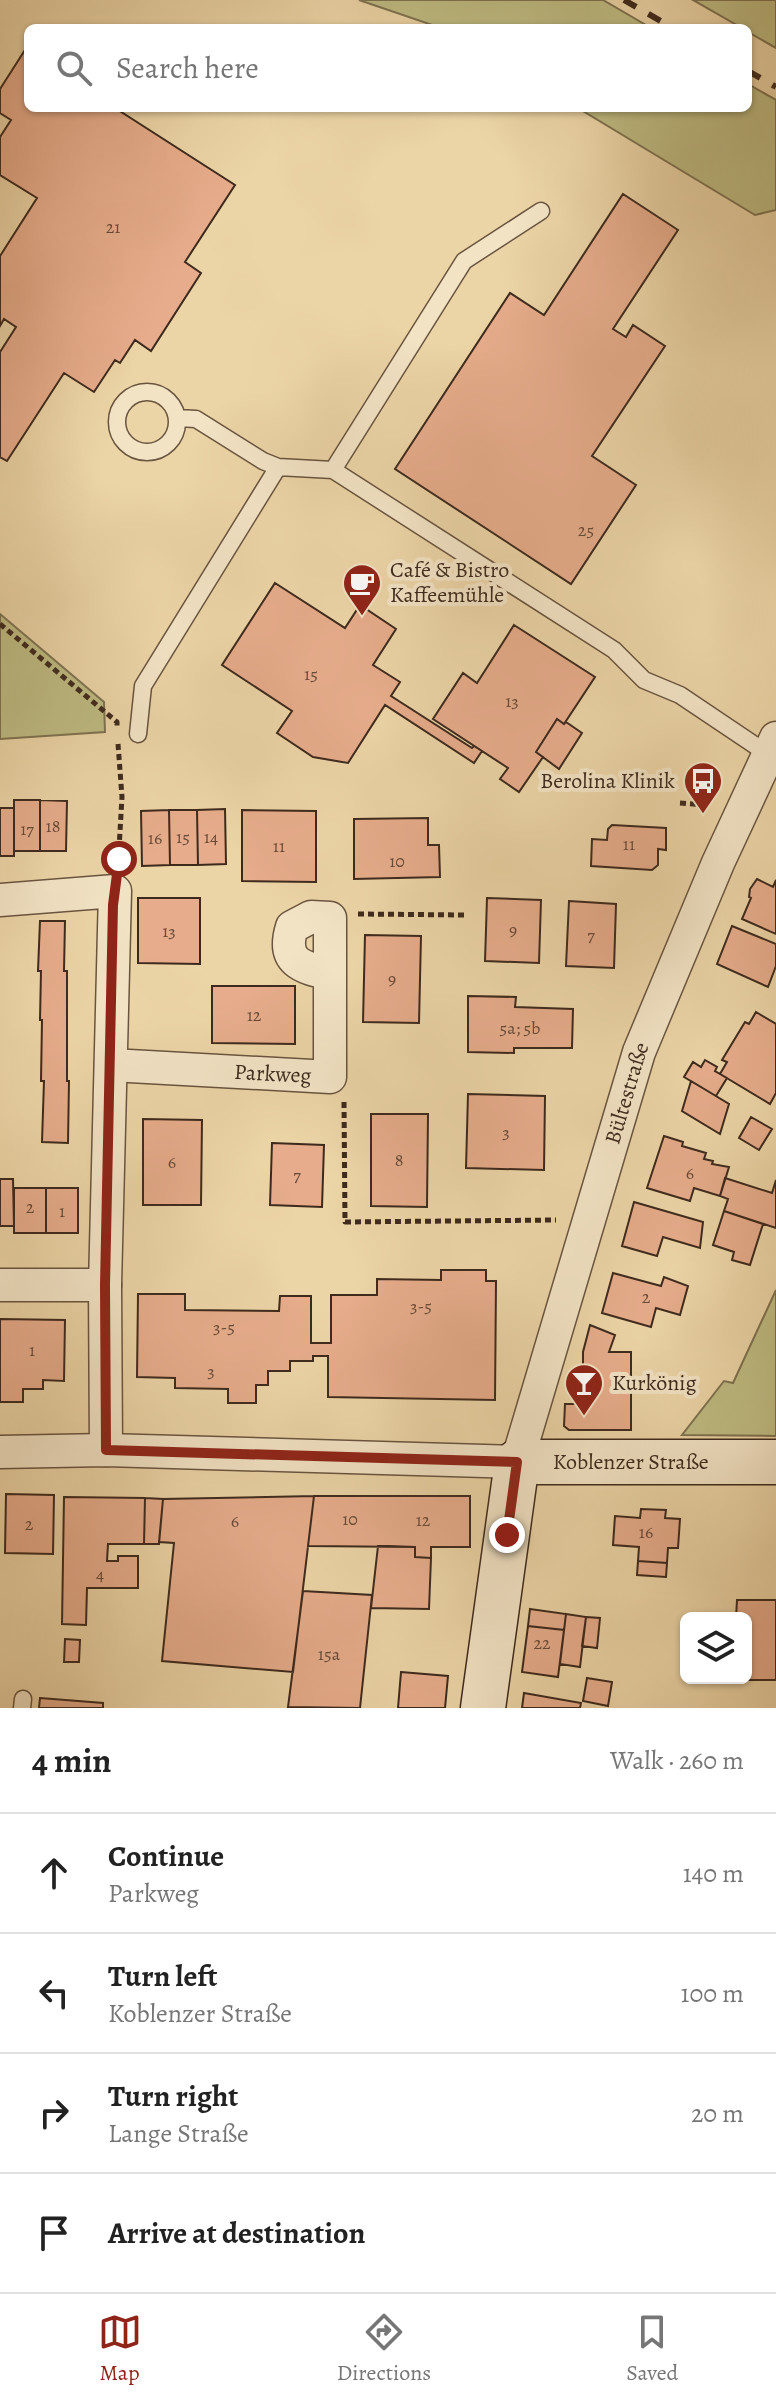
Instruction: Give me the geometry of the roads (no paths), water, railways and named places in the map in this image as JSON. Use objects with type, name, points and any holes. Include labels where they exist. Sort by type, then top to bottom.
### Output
[{"type":"street","name":"Bültestraße","points":[[517,1462],[639,1052],[718,863],[772,746]]},
{"type":"street","points":[[0,900],[115,891],[105,1285],[106,1450]]},
{"type":"street","name":"Parkweg","points":[[111,1065],[330,1077],[330,918]]},
{"type":"street","points":[[0,1285],[105,1285]]},
{"type":"street","name":"Koblenzer Straße","points":[[2,1452],[106,1450],[517,1462],[776,1462]]},
{"type":"street","points":[[483,1708],[517,1462]]},
{"type":"lane","points":[[333,470],[464,261],[541,211]]},
{"type":"lane","points":[[177,418],[196,419],[278,467],[333,470],[614,650],[644,680],[680,695],[772,746]]},
{"type":"lane","points":[[138,734],[143,686],[278,467]]},
{"type":"railway","points":[[624,0],[666,24]]},
{"type":"railway","points":[[752,73],[776,87]]},
{"type":"place","name":"Café & Bistro Kaffeemühle","points":[[362,617]]},
{"type":"place","name":"Berolina Klinik","points":[[703,815]]},
{"type":"place","name":"Kurkönig","points":[[584,1417]]}]
